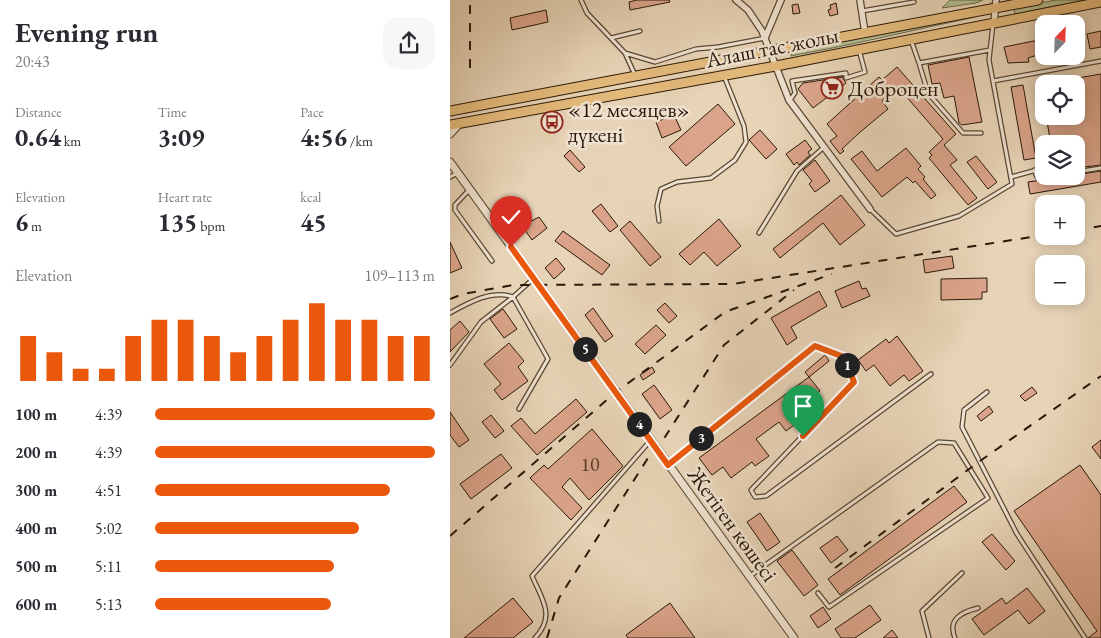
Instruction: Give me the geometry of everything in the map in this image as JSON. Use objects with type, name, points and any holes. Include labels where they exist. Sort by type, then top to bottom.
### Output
[{"type":"main road","name":"Алаш тас жолы","points":[[450,111],[770,51],[996,4],[1038,0]]},
{"type":"main road","name":"Алаш тас жолы","points":[[450,124],[776,66],[1101,2]]},
{"type":"street","points":[[736,0],[748,10],[765,38],[789,100],[870,209]]},
{"type":"street","points":[[765,38],[781,0]]},
{"type":"street","points":[[860,0],[865,32]]},
{"type":"street","points":[[994,23],[996,4]]},
{"type":"street","points":[[450,134],[463,122]]},
{"type":"street","name":"Жетіген көшесі","points":[[450,162],[794,638]]},
{"type":"lane","points":[[582,0],[587,13],[625,53],[635,76]]},
{"type":"lane","points":[[862,11],[914,2]]},
{"type":"lane","points":[[870,209],[896,234],[959,216],[1012,184],[989,60],[994,23]]},
{"type":"lane","points":[[611,38],[640,30]]},
{"type":"lane","points":[[625,53],[655,62],[696,49],[765,38]]},
{"type":"lane","points":[[911,39],[928,93],[963,133],[981,133]]},
{"type":"lane","points":[[789,100],[795,93],[792,81],[846,73],[846,78],[865,72],[859,49]]},
{"type":"lane","points":[[919,63],[990,50]]},
{"type":"lane","points":[[993,81],[1101,61]]},
{"type":"lane","points":[[659,221],[657,206],[661,189],[677,182],[711,178],[735,160],[746,142],[744,126],[723,75]]},
{"type":"lane","points":[[759,233],[797,171],[824,146]]},
{"type":"lane","points":[[1085,171],[1101,168]]},
{"type":"lane","points":[[1011,176],[1034,170]]},
{"type":"lane","points":[[450,177],[458,173]]},
{"type":"lane","points":[[469,189],[456,205],[456,210],[492,261]]},
{"type":"lane","points":[[450,365],[481,322],[534,278]]},
{"type":"lane","points":[[450,313],[475,299],[505,293],[513,297],[548,359],[518,410]]},
{"type":"lane","points":[[668,465],[815,346],[844,357],[854,382],[751,490],[755,497],[766,496],[931,374]]},
{"type":"lane","points":[[987,392],[964,410],[962,427],[1017,534],[1085,638]]},
{"type":"lane","points":[[534,638],[544,628],[546,608],[532,576],[650,440]]},
{"type":"lane","points":[[749,576],[938,442],[954,443],[988,498],[830,607],[818,593]]},
{"type":"lane","points":[[929,638],[922,611],[962,573]]},
{"type":"lane","points":[[955,638],[952,626],[956,618],[963,612],[978,608]]},
{"type":"green space","points":[[950,0],[983,0],[976,3],[942,8]]},
{"type":"green space","points":[[1056,0],[1085,0],[1015,14],[1014,8]]},
{"type":"green space","points":[[976,15],[975,17],[791,56],[792,51]]},
{"type":"building","points":[[637,0],[669,0],[670,2],[630,10],[629,2]]},
{"type":"building","points":[[836,3],[838,14],[830,16],[828,10],[831,9],[830,5]]},
{"type":"building","points":[[798,4],[800,13],[793,14],[792,5]]},
{"type":"building","points":[[546,10],[548,22],[512,30],[510,18]]},
{"type":"building","points":[[1101,31],[1101,47],[1090,49],[1087,34]]},
{"type":"building","points":[[1035,41],[1035,56],[1028,58],[1029,62],[1008,63],[1004,47]]},
{"type":"building","points":[[969,57],[982,122],[962,125],[959,123],[954,96],[944,98],[940,83],[932,84],[928,65]]},
{"type":"building","points":[[897,67],[956,134],[944,145],[957,160],[950,165],[977,198],[968,205],[929,158],[932,155],[929,152],[943,139],[898,87],[882,101],[888,109],[842,149],[844,151],[840,154],[830,141],[837,136],[827,124],[879,77],[882,80]]},
{"type":"building","points":[[1101,74],[1101,165],[1085,167],[1085,135],[1049,135],[1048,125],[1085,125],[1085,77]]},
{"type":"building","points":[[842,77],[846,83],[813,108],[798,89],[803,83]]},
{"type":"building","points":[[1023,85],[1035,158],[1024,160],[1011,87]]},
{"type":"building","points":[[718,104],[735,124],[686,166],[669,147]]},
{"type":"building","points":[[674,115],[681,130],[662,138],[656,122]]},
{"type":"building","points":[[760,130],[777,149],[766,159],[749,140]]},
{"type":"building","points":[[805,140],[812,149],[808,152],[810,155],[799,165],[797,162],[794,165],[786,154]]},
{"type":"building","points":[[906,148],[921,166],[918,169],[925,177],[923,179],[936,195],[931,199],[915,181],[913,183],[907,177],[882,197],[851,159],[862,151],[877,171]]},
{"type":"building","points":[[570,150],[585,167],[579,172],[564,156]]},
{"type":"building","points":[[976,156],[997,182],[988,189],[967,162]]},
{"type":"building","points":[[815,160],[830,181],[815,192],[809,184],[812,181],[803,170]]},
{"type":"building","points":[[1101,171],[1101,182],[1085,185],[1085,173]]},
{"type":"building","points":[[1035,181],[1035,185],[1083,185],[1030,194],[1028,182]]},
{"type":"building","points":[[841,195],[865,225],[840,245],[823,223],[780,258],[773,249]]},
{"type":"building","points":[[601,204],[618,226],[610,232],[592,211]]},
{"type":"building","points":[[539,217],[547,228],[532,240],[522,226]]},
{"type":"building","points":[[719,219],[741,246],[717,266],[704,252],[690,265],[679,254]]},
{"type":"building","points":[[630,221],[661,257],[650,266],[620,230]]},
{"type":"building","points":[[563,231],[610,265],[602,275],[555,241]]},
{"type":"building","points":[[450,242],[462,268],[450,273]]},
{"type":"building","points":[[952,256],[954,268],[925,273],[923,260]]},
{"type":"building","points":[[556,258],[565,269],[554,279],[545,268]]},
{"type":"building","points":[[987,278],[987,292],[982,292],[982,299],[941,300],[941,279]]},
{"type":"building","points":[[859,281],[862,289],[866,288],[870,296],[842,308],[835,291]]},
{"type":"building","points":[[819,291],[827,306],[791,327],[797,338],[787,345],[771,318]]},
{"type":"building","points":[[665,303],[677,316],[669,323],[657,310]]},
{"type":"building","points":[[593,308],[613,336],[605,342],[585,315]]},
{"type":"building","points":[[503,309],[517,329],[504,338],[490,319]]},
{"type":"building","points":[[460,321],[469,332],[450,352],[450,330]]},
{"type":"building","points":[[656,325],[666,335],[645,354],[635,344]]},
{"type":"building","points":[[897,336],[923,371],[909,381],[904,375],[890,386],[874,365],[866,371],[858,360],[886,339],[889,343]]},
{"type":"building","points":[[509,343],[524,361],[518,367],[528,381],[502,400],[494,390],[501,384],[484,364]]},
{"type":"building","points":[[825,355],[829,361],[809,377],[805,372]]},
{"type":"building","points":[[652,367],[655,372],[643,380],[640,375]]},
{"type":"building","points":[[809,377],[820,391],[794,411],[801,420],[786,431],[779,422],[756,439],[769,456],[755,466],[752,462],[731,478],[723,467],[712,475],[699,458]]},
{"type":"building","points":[[654,385],[672,410],[660,419],[642,394]]},
{"type":"building","points":[[1032,387],[1037,393],[1025,401],[1020,396]]},
{"type":"building","points":[[576,399],[587,412],[537,455],[511,426],[521,418],[535,434]]},
{"type":"building","points":[[989,406],[993,412],[981,421],[977,416]]},
{"type":"building","points":[[450,412],[469,440],[459,447],[450,435]]},
{"type":"building","points":[[491,415],[504,431],[495,438],[482,422]]},
{"type":"building","points":[[592,429],[623,466],[589,500],[570,478],[562,487],[582,508],[571,520],[530,478],[544,465],[548,469]]},
{"type":"building","points":[[1101,440],[1101,459],[1092,447]]},
{"type":"building","points":[[501,454],[512,468],[471,499],[460,484]]},
{"type":"building","points":[[1080,465],[1101,495],[1101,638],[1088,638],[1097,631],[1014,511]]},
{"type":"building","points":[[954,486],[967,502],[840,595],[828,579]]},
{"type":"building","points":[[760,513],[780,542],[767,551],[747,522]]},
{"type":"building","points":[[992,534],[1015,561],[1006,570],[982,542]]},
{"type":"building","points":[[837,536],[848,550],[831,563],[820,548]]},
{"type":"building","points":[[792,550],[818,585],[804,596],[777,561]]},
{"type":"building","points":[[1027,588],[1045,611],[1029,624],[1018,610],[984,635],[972,619],[1002,598],[1006,604]]},
{"type":"building","points":[[513,598],[533,622],[513,638],[464,638]]},
{"type":"building","points":[[670,603],[695,638],[628,638],[626,635]]},
{"type":"building","points":[[870,605],[881,620],[855,638],[841,638],[835,629]]},
{"type":"building","points":[[823,607],[831,619],[818,628],[810,616]]},
{"type":"building","points":[[892,630],[898,638],[883,638]]},
{"type":"railway","points":[[470,0],[470,68]]},
{"type":"railway","points":[[1085,229],[1101,226]]},
{"type":"railway","points":[[450,299],[463,294],[513,285],[733,284],[1035,236]]},
{"type":"railway","points":[[450,536],[616,392],[725,312],[832,274]]},
{"type":"railway","points":[[547,638],[559,598],[655,447],[663,440],[724,345],[794,290]]},
{"type":"railway","points":[[835,568],[980,461],[1101,376]]},
{"type":"place","name":"Доброцен","points":[[832,88]]},
{"type":"place","name":"«12 месяцев» дүкені","points":[[552,122]]},
{"type":"route","points":[[511,247],[668,465],[815,346],[844,357],[854,382],[803,436]]}]
